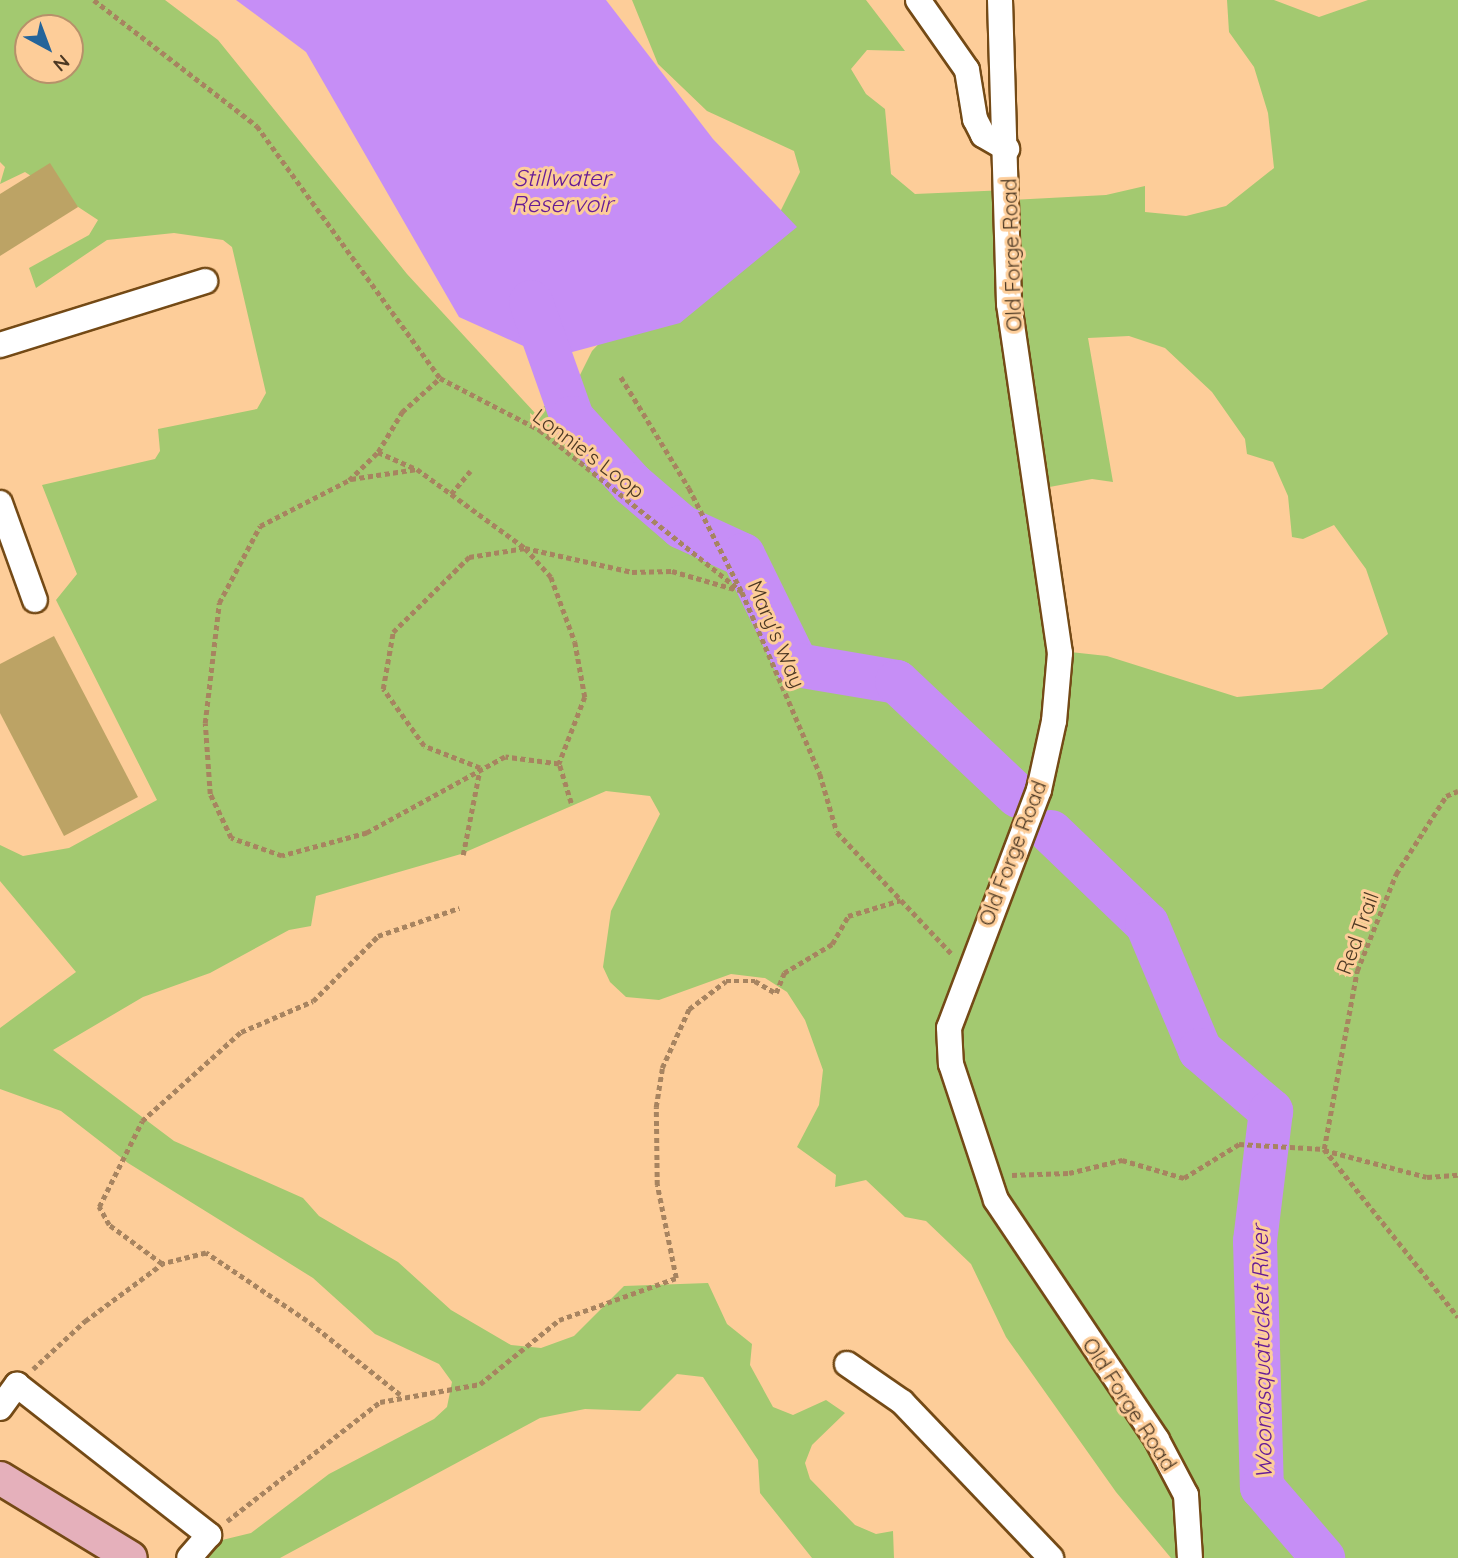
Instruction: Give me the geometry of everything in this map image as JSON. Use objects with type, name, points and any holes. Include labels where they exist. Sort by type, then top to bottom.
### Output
[{"type":"main road","points":[[0,1478],[131,1558]]},
{"type":"street","points":[[918,0],[968,75],[975,119],[984,135],[1007,149]]},
{"type":"street","name":"Old Forge Road","points":[[1000,0],[1007,149],[1009,304],[1060,653],[1054,721],[1039,790],[968,968],[948,1028],[951,1064],[996,1200],[1157,1440],[1186,1495],[1191,1558]]},
{"type":"street","points":[[968,75],[1004,74]]},
{"type":"street","points":[[0,345],[205,281]]},
{"type":"street","points":[[0,503],[35,600]]},
{"type":"street","points":[[848,1364],[902,1402],[1051,1558]]},
{"type":"street","points":[[0,1408],[17,1385],[209,1535],[189,1558]]},
{"type":"path","points":[[94,0],[257,126],[440,378],[402,412],[378,452],[349,480],[260,526],[219,603],[205,723],[210,794],[231,838],[282,856],[367,833],[480,768],[505,757],[559,764]]},
{"type":"path","name":"Mary's Way","points":[[621,377],[712,533],[743,592],[820,774],[837,832],[968,968]]},
{"type":"path","name":"Lonnie's Loop","points":[[440,378],[540,430],[743,592]]},
{"type":"path","points":[[378,452],[417,469],[525,548],[551,577],[575,642],[585,696],[559,764],[571,803]]},
{"type":"path","points":[[349,480],[417,469]]},
{"type":"path","points":[[451,494],[470,471]]},
{"type":"path","points":[[480,768],[424,746],[383,689],[393,632],[469,557],[525,548],[632,572],[672,570],[743,592]]},
{"type":"path","points":[[463,855],[480,768]]},
{"type":"path","name":"Red Trail","points":[[1324,1149],[1357,971],[1396,874],[1446,796],[1458,791]]},
{"type":"path","points":[[209,1535],[380,1402],[400,1395],[480,1384],[559,1320],[676,1279],[657,1185],[656,1107],[662,1068],[689,1009],[726,981],[755,981],[776,993],[784,973],[832,944],[848,916],[901,900]]},
{"type":"path","points":[[162,1264],[109,1225],[99,1207],[142,1121],[241,1032],[313,1001],[378,936],[459,908]]},
{"type":"path","points":[[987,1175],[1069,1173],[1122,1160],[1184,1178],[1239,1144],[1324,1149],[1427,1177],[1458,1175]]},
{"type":"path","points":[[1324,1149],[1458,1317]]},
{"type":"path","points":[[17,1385],[85,1321],[162,1264],[206,1253],[307,1321],[400,1395]]},
{"type":"green space","points":[[0,0],[165,0],[218,40],[407,274],[535,413],[576,383],[592,351],[611,331],[779,214],[800,172],[794,151],[707,111],[658,64],[632,0],[866,0],[905,51],[867,50],[851,69],[866,94],[885,109],[891,174],[915,194],[1007,190],[1013,200],[1106,195],[1145,186],[1145,212],[1186,216],[1226,206],[1274,168],[1268,113],[1254,67],[1229,32],[1227,0],[1274,0],[1319,17],[1368,0],[1458,0],[1458,1558],[1171,1558],[1116,1492],[1006,1337],[971,1264],[926,1221],[905,1217],[866,1180],[835,1187],[836,1175],[797,1147],[819,1105],[823,1070],[805,1020],[787,992],[765,978],[731,974],[659,1000],[626,997],[610,982],[603,967],[611,911],[660,814],[650,796],[606,791],[461,854],[316,896],[311,926],[289,930],[210,973],[143,997],[53,1050],[174,1141],[303,1198],[319,1216],[398,1262],[451,1310],[511,1345],[541,1348],[574,1336],[624,1286],[708,1283],[727,1324],[752,1344],[750,1365],[773,1407],[793,1415],[826,1400],[845,1413],[812,1445],[805,1463],[810,1479],[855,1525],[876,1534],[893,1531],[894,1558],[812,1558],[760,1493],[758,1460],[703,1377],[677,1374],[640,1411],[585,1409],[540,1418],[280,1558],[208,1558],[218,1541],[251,1533],[329,1474],[434,1419],[447,1407],[452,1382],[439,1364],[375,1334],[313,1278],[128,1163],[61,1111],[0,1089],[0,1028],[76,972],[0,881],[0,845],[23,856],[69,848],[157,800],[56,600],[77,574],[42,485],[155,459],[160,451],[158,429],[257,409],[266,393],[232,247],[223,240],[174,233],[107,240],[36,288],[29,268],[89,235],[98,220],[25,172],[0,184],[5,167],[0,162]],"holes":[[[1129,336],[1165,348],[1212,392],[1245,439],[1247,454],[1273,462],[1288,496],[1292,537],[1303,539],[1334,525],[1366,569],[1388,634],[1322,689],[1237,697],[1107,656],[1061,651],[1039,489],[1092,479],[1113,482],[1088,338]]]},
{"type":"water","name":"Stillwater Reservoir","points":[[236,0],[606,0],[713,139],[797,227],[680,323],[550,358],[459,317],[306,52]]},
{"type":"building","points":[[50,163],[78,207],[0,256],[0,194]]},
{"type":"building","points":[[54,636],[138,797],[64,836],[0,713],[0,664]]},
{"type":"waterway","name":"Woonasquatucket River","points":[[531,302],[572,418],[632,484],[682,527],[743,555],[797,665],[897,682],[1018,796]]},
{"type":"waterway","name":"Woonasquatucket River","points":[[1051,832],[1147,924],[1200,1050],[1271,1111],[1255,1241],[1262,1487],[1323,1558]]}]
